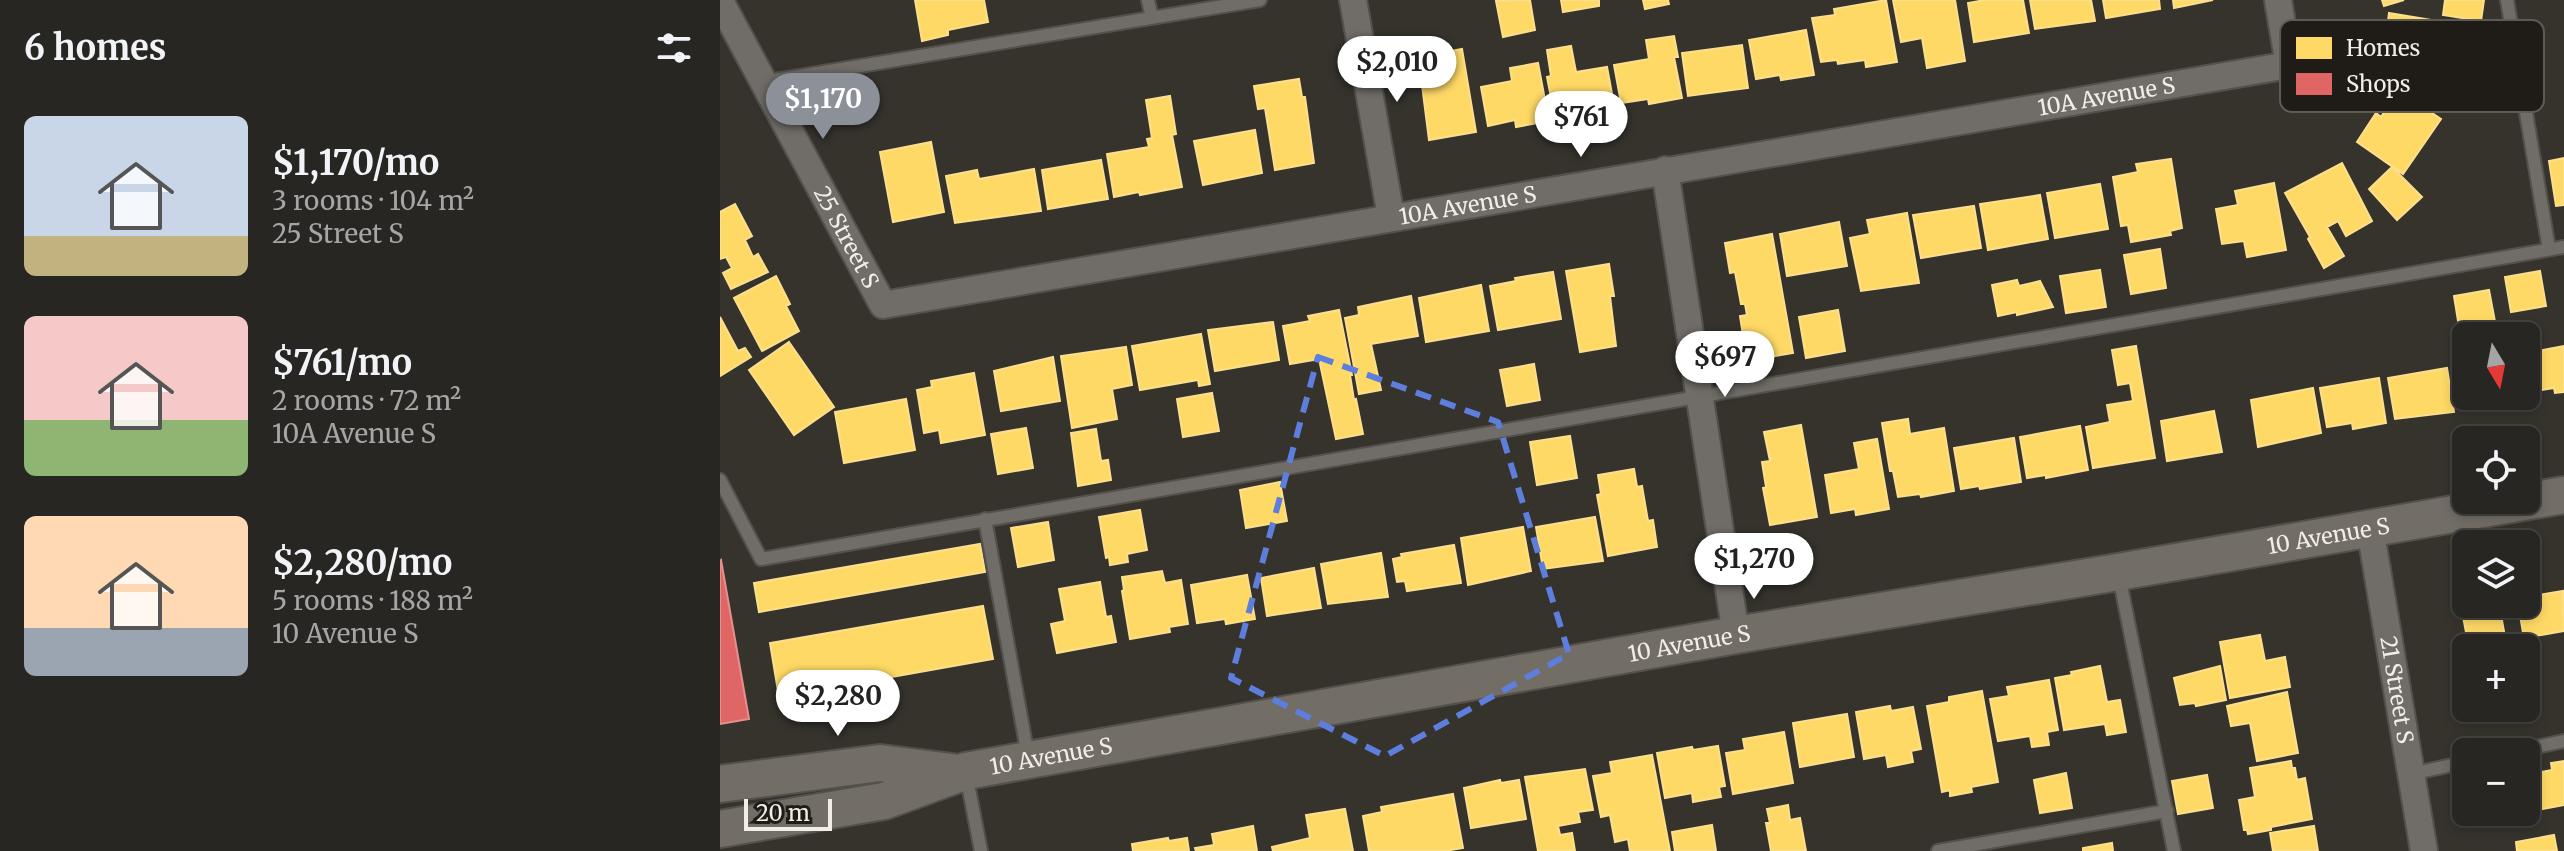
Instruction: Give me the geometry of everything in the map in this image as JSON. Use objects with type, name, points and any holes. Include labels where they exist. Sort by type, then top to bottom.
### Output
[{"type":"street","points":[[1353,0],[1391,217]]},
{"type":"street","name":"10A Avenue S","points":[[2278,0],[2281,20]]},
{"type":"street","name":"25 Street S","points":[[720,1],[883,305]]},
{"type":"street","name":"10A Avenue S","points":[[883,305],[2280,67]]},
{"type":"street","points":[[1665,170],[1736,635]]},
{"type":"street","name":"10 Avenue S","points":[[720,829],[884,801],[962,772],[1736,635],[2564,495]]},
{"type":"street","name":"21 Street S","points":[[2370,528],[2424,851]]},
{"type":"street","name":"10 Avenue S","points":[[720,784],[880,763],[962,772]]},
{"type":"lane","points":[[1148,0],[1152,18]]},
{"type":"lane","points":[[763,82],[1260,0]]},
{"type":"lane","points":[[2507,0],[2510,20]]},
{"type":"lane","points":[[2526,112],[2549,249]]},
{"type":"lane","points":[[720,480],[761,559],[2564,247]]},
{"type":"lane","points":[[985,519],[1029,760]]},
{"type":"lane","points":[[2118,572],[2174,851]]},
{"type":"lane","points":[[2540,746],[2564,741]]},
{"type":"lane","points":[[2411,774],[2452,765]]},
{"type":"lane","points":[[962,772],[981,851]]},
{"type":"lane","points":[[1938,851],[2167,811]]},
{"type":"highlighted area","points":[[1318,357],[1498,422],[1569,654],[1385,756],[1231,678]]},
{"type":"building: Homes","points":[[915,0],[984,0],[988,22],[948,30],[948,35],[922,41]]},
{"type":"building: Homes","points":[[1530,0],[1535,30],[1503,37],[1496,1]]},
{"type":"building: Homes","points":[[1561,0],[1599,0],[1599,6],[1563,12]]},
{"type":"building: Homes","points":[[1643,0],[1668,0],[1669,4],[1645,9]]},
{"type":"building: Homes","points":[[1886,0],[1897,62],[1866,67],[1865,60],[1838,64],[1837,60],[1821,62],[1812,18],[1835,15],[1834,9]]},
{"type":"building: Homes","points":[[1893,0],[1955,0],[1965,61],[1927,68],[1922,38],[1901,42]]},
{"type":"building: Homes","points":[[2023,0],[2029,33],[1974,42],[1968,3]]},
{"type":"building: Homes","points":[[2030,0],[2091,0],[2095,21],[2035,29]]},
{"type":"building: Homes","points":[[2103,0],[2159,0],[2160,9],[2106,18]]},
{"type":"building: Homes","points":[[2173,0],[2213,0],[2174,8]]},
{"type":"building: Homes","points":[[2382,0],[2404,0],[2384,6]]},
{"type":"building: Homes","points":[[2445,0],[2484,0],[2481,20],[2443,15]]},
{"type":"building: Homes","points":[[2389,13],[2432,20],[2388,20]]},
{"type":"building: Homes","points":[[1806,30],[1814,75],[1781,80],[1780,75],[1756,79],[1749,40]]},
{"type":"building: Homes","points":[[1674,36],[1678,57],[1674,57],[1682,98],[1649,104],[1648,99],[1621,103],[1614,65],[1649,59],[1646,40]]},
{"type":"building: Homes","points":[[1742,45],[1748,88],[1688,96],[1682,53]]},
{"type":"building: Homes","points":[[1571,46],[1576,72],[1607,67],[1615,110],[1555,118],[1547,77],[1551,76],[1547,50]]},
{"type":"building: Homes","points":[[1462,49],[1476,132],[1429,140],[1421,77],[1427,76],[1424,56]]},
{"type":"building: Homes","points":[[1538,63],[1549,121],[1516,127],[1515,120],[1488,126],[1481,87],[1512,81],[1510,68]]},
{"type":"building: Homes","points":[[1299,79],[1302,97],[1305,97],[1314,163],[1275,170],[1265,108],[1258,109],[1254,86]]},
{"type":"building: Homes","points":[[1170,96],[1176,134],[1172,135],[1182,187],[1114,197],[1107,154],[1149,147],[1147,139],[1152,138],[1146,100]]},
{"type":"building: Homes","points":[[2384,112],[2431,112],[2441,119],[2403,174],[2357,142],[2376,113],[2381,117]]},
{"type":"building: Homes","points":[[1255,130],[1262,173],[1203,185],[1194,141]]},
{"type":"building: Homes","points":[[931,142],[944,212],[893,222],[880,152]]},
{"type":"building: Homes","points":[[2564,158],[2564,205],[2556,206],[2549,161]]},
{"type":"building: Homes","points":[[2171,159],[2182,228],[2170,231],[2171,235],[2131,242],[2128,225],[2121,226],[2113,177],[2138,172],[2136,164]]},
{"type":"building: Homes","points":[[1101,160],[1108,199],[1048,209],[1042,170]]},
{"type":"building: Homes","points":[[2342,163],[2372,221],[2346,236],[2338,221],[2327,227],[2344,256],[2324,268],[2285,193]]},
{"type":"building: Homes","points":[[2392,167],[2422,197],[2397,220],[2369,189]]},
{"type":"building: Homes","points":[[1034,169],[1041,211],[955,223],[946,176],[977,170],[979,179]]},
{"type":"building: Homes","points":[[2274,183],[2286,250],[2247,257],[2244,241],[2222,244],[2216,209],[2238,205],[2235,191]]},
{"type":"building: Homes","points":[[2100,184],[2108,229],[2055,238],[2047,193]]},
{"type":"building: Homes","points":[[2040,195],[2048,239],[1988,250],[1980,204]]},
{"type":"building: Homes","points":[[735,204],[752,236],[745,240],[753,257],[758,254],[768,272],[731,289],[723,273],[732,268],[726,257],[720,259],[720,212]]},
{"type":"building: Homes","points":[[1974,206],[1981,248],[1921,258],[1913,215]]},
{"type":"building: Homes","points":[[1907,213],[1919,283],[1861,291],[1850,238],[1870,234],[1867,220]]},
{"type":"building: Homes","points":[[1839,222],[1847,266],[1787,276],[1780,234]]},
{"type":"building: Homes","points":[[1772,234],[1793,353],[1747,361],[1740,316],[1747,315],[1745,304],[1741,304],[1735,272],[1730,273],[1725,243]]},
{"type":"building: Homes","points":[[2160,249],[2166,288],[2131,294],[2124,255]]},
{"type":"building: Homes","points":[[1609,264],[1616,346],[1580,352],[1566,271]]},
{"type":"building: Homes","points":[[2100,270],[2106,307],[2066,313],[2060,276]]},
{"type":"building: Homes","points":[[2540,271],[2546,306],[2511,312],[2505,277]]},
{"type":"building: Homes","points":[[1553,272],[1561,319],[1498,330],[1490,286]]},
{"type":"building: Homes","points":[[776,276],[799,331],[762,351],[734,298]]},
{"type":"building: Homes","points":[[2017,280],[2019,286],[2040,281],[2053,307],[1998,316],[1992,285]]},
{"type":"building: Homes","points":[[1481,285],[1489,331],[1426,342],[1419,298]]},
{"type":"building: Homes","points":[[2489,290],[2495,322],[2458,322],[2454,296]]},
{"type":"building: Homes","points":[[1411,296],[1418,336],[1371,344],[1381,390],[1359,394],[1345,318],[1359,315],[1358,307]]},
{"type":"building: Homes","points":[[1339,310],[1363,434],[1336,439],[1319,359],[1290,364],[1283,326],[1310,321],[1308,316]]},
{"type":"building: Homes","points":[[1838,310],[1845,351],[1806,358],[1799,317]]},
{"type":"building: Homes","points":[[720,317],[738,351],[745,348],[751,357],[720,376]]},
{"type":"building: Homes","points":[[1273,322],[1279,360],[1215,371],[1208,330]]},
{"type":"building: Homes","points":[[1201,334],[1210,384],[1199,386],[1198,380],[1140,390],[1132,346]]},
{"type":"building: Homes","points":[[789,342],[834,407],[794,435],[749,370]]},
{"type":"building: Homes","points":[[2136,346],[2155,458],[2093,468],[2086,427],[2110,422],[2107,405],[2133,401],[2130,383],[2118,385],[2112,350]]},
{"type":"building: Homes","points":[[2564,346],[2564,392],[2555,393],[2554,388],[2540,390],[2540,350]]},
{"type":"building: Homes","points":[[1126,347],[1132,385],[1112,389],[1117,419],[1072,428],[1061,356]]},
{"type":"building: Homes","points":[[1053,357],[1060,401],[1001,411],[994,371]]},
{"type":"building: Homes","points":[[1534,364],[1540,400],[1507,406],[1500,370]]},
{"type":"building: Homes","points":[[2447,368],[2454,412],[2395,419],[2388,378]]},
{"type":"building: Homes","points":[[974,373],[985,435],[941,443],[939,430],[924,433],[917,390],[932,387],[931,381]]},
{"type":"building: Homes","points":[[2379,378],[2386,423],[2353,429],[2352,423],[2327,427],[2320,388]]},
{"type":"building: Homes","points":[[2313,388],[2321,433],[2258,447],[2251,400]]},
{"type":"building: Homes","points":[[1212,393],[1219,431],[1183,437],[1177,399]]},
{"type":"building: Homes","points":[[906,399],[915,450],[844,463],[835,412]]},
{"type":"building: Homes","points":[[2214,411],[2222,452],[2167,461],[2161,421]]},
{"type":"building: Homes","points":[[1908,419],[1910,434],[1944,428],[1954,491],[1921,497],[1920,494],[1898,497],[1882,423]]},
{"type":"building: Homes","points":[[1801,425],[1817,517],[1770,525],[1763,488],[1766,487],[1762,462],[1770,461],[1764,432]]},
{"type":"building: Homes","points":[[2080,426],[2088,470],[2046,478],[2046,475],[2027,478],[2020,437]]},
{"type":"building: Homes","points":[[1026,428],[1033,468],[998,474],[991,434]]},
{"type":"building: Homes","points":[[1096,429],[1101,461],[1108,460],[1111,480],[1078,486],[1071,433]]},
{"type":"building: Homes","points":[[1570,436],[1577,478],[1537,485],[1530,442]]},
{"type":"building: Homes","points":[[2014,438],[2021,482],[1961,489],[1954,448]]},
{"type":"building: Homes","points":[[1877,439],[1889,509],[1856,515],[1855,509],[1831,513],[1825,475],[1859,469],[1854,443]]},
{"type":"building: Homes","points":[[1634,469],[1637,487],[1642,486],[1648,521],[1653,520],[1657,547],[1608,556],[1597,495],[1601,494],[1598,475]]},
{"type":"building: Homes","points":[[1280,482],[1287,521],[1246,528],[1240,490]]},
{"type":"building: Homes","points":[[1140,510],[1147,550],[1127,554],[1128,562],[1110,565],[1099,517]]},
{"type":"building: Homes","points":[[1595,517],[1603,561],[1543,569],[1536,527]]},
{"type":"building: Homes","points":[[1048,522],[1054,560],[1018,567],[1011,528]]},
{"type":"building: Homes","points":[[1523,527],[1531,571],[1468,585],[1461,538]]},
{"type":"building: Homes","points":[[980,544],[985,572],[759,612],[754,583]]},
{"type":"building: Homes","points":[[1454,545],[1461,583],[1407,591],[1405,581],[1397,582],[1393,559],[1402,557],[1401,554]]},
{"type":"building: Homes","points":[[1381,553],[1388,597],[1328,604],[1321,564]]},
{"type":"building: Homes","points":[[1314,568],[1321,608],[1267,616],[1261,578]]},
{"type":"building: Homes","points":[[1162,571],[1165,583],[1181,580],[1188,624],[1169,627],[1170,632],[1130,639],[1122,577]]},
{"type":"building: Homes","points":[[1247,575],[1255,619],[1226,624],[1225,619],[1197,623],[1191,585]]},
{"type":"building: Homes","points":[[1100,582],[1106,617],[1111,616],[1116,642],[1057,653],[1051,624],[1065,621],[1059,589]]},
{"type":"building: Homes","points":[[2563,591],[2564,631],[2540,635],[2523,634],[2520,618],[2540,618],[2540,595]]},
{"type":"building: Homes","points":[[983,606],[993,659],[779,697],[770,643]]},
{"type":"building: Homes","points":[[2463,618],[2502,618],[2504,634],[2466,634]]},
{"type":"building: Homes","points":[[2260,635],[2265,661],[2285,657],[2290,687],[2230,698],[2220,642]]},
{"type":"building: Homes","points":[[2100,666],[2107,702],[2120,700],[2126,732],[2107,735],[2105,724],[2064,730],[2055,678]]},
{"type":"building: Homes","points":[[2220,666],[2226,700],[2196,706],[2195,703],[2180,705],[2174,678]]},
{"type":"building: Homes","points":[[2049,680],[2058,730],[2047,732],[2049,745],[2032,747],[2030,736],[1998,741],[1990,699],[2009,696],[2007,687]]},
{"type":"building: Homes","points":[[1982,691],[1998,782],[1971,787],[1972,792],[1950,796],[1950,790],[1942,792],[1927,706],[1949,702],[1949,697]]},
{"type":"building: Homes","points":[[2287,692],[2298,753],[2257,761],[2250,723],[2231,726],[2227,706]]},
{"type":"building: Homes","points":[[1890,706],[1891,711],[1913,707],[1921,749],[1911,751],[1913,762],[1888,767],[1886,755],[1864,759],[1856,712]]},
{"type":"building: Homes","points":[[1847,714],[1854,757],[1800,767],[1793,723]]},
{"type":"building: Homes","points":[[1784,732],[1793,783],[1733,794],[1726,753],[1745,750],[1743,739]]},
{"type":"building: Homes","points":[[1718,746],[1725,786],[1719,787],[1721,797],[1693,802],[1692,793],[1665,798],[1657,753]]},
{"type":"building: Homes","points":[[1652,755],[1670,851],[1630,851],[1628,839],[1615,842],[1610,815],[1601,817],[1593,776],[1612,773],[1610,762]]},
{"type":"building: Homes","points":[[2291,761],[2297,780],[2305,778],[2312,819],[2248,834],[2244,830],[2239,800],[2255,797],[2250,768]]},
{"type":"building: Homes","points":[[2564,761],[2564,805],[2540,809],[2540,772],[2552,770],[2551,763]]},
{"type":"building: Homes","points":[[1585,769],[1593,810],[1578,812],[1580,822],[1558,826],[1560,835],[1572,833],[1575,851],[1538,851],[1525,777]]},
{"type":"building: Homes","points":[[2066,773],[2072,808],[2040,813],[2034,780]]},
{"type":"building: Homes","points":[[2207,775],[2213,808],[2178,814],[2172,781]]},
{"type":"building: Homes","points":[[1500,780],[1501,783],[1519,780],[1526,819],[1471,828],[1464,788]]},
{"type":"building: Homes","points":[[1453,794],[1463,848],[1445,851],[1369,851],[1363,816],[1382,812],[1381,807]]},
{"type":"building: Homes","points":[[1788,805],[1790,820],[1800,818],[1806,851],[1771,851],[1767,809]]},
{"type":"building: Homes","points":[[1345,809],[1353,851],[1273,851],[1272,847],[1310,838],[1306,815]]},
{"type":"building: Homes","points":[[1712,825],[1716,851],[1675,851],[1672,832]]},
{"type":"building: Homes","points":[[1253,826],[1257,851],[1196,851],[1195,848],[1214,845],[1212,834]]},
{"type":"building: Homes","points":[[2314,826],[2318,851],[2273,851],[2270,833]]},
{"type":"building: Homes","points":[[2554,835],[2557,851],[2517,851],[2516,842]]},
{"type":"building: Homes","points":[[1168,838],[1169,841],[1187,838],[1189,851],[1133,851],[1132,844]]},
{"type":"building: Homes","points":[[2112,843],[2113,851],[2083,851],[2083,848]]},
{"type":"building: Shops","points":[[720,561],[749,719],[720,724]]}]
